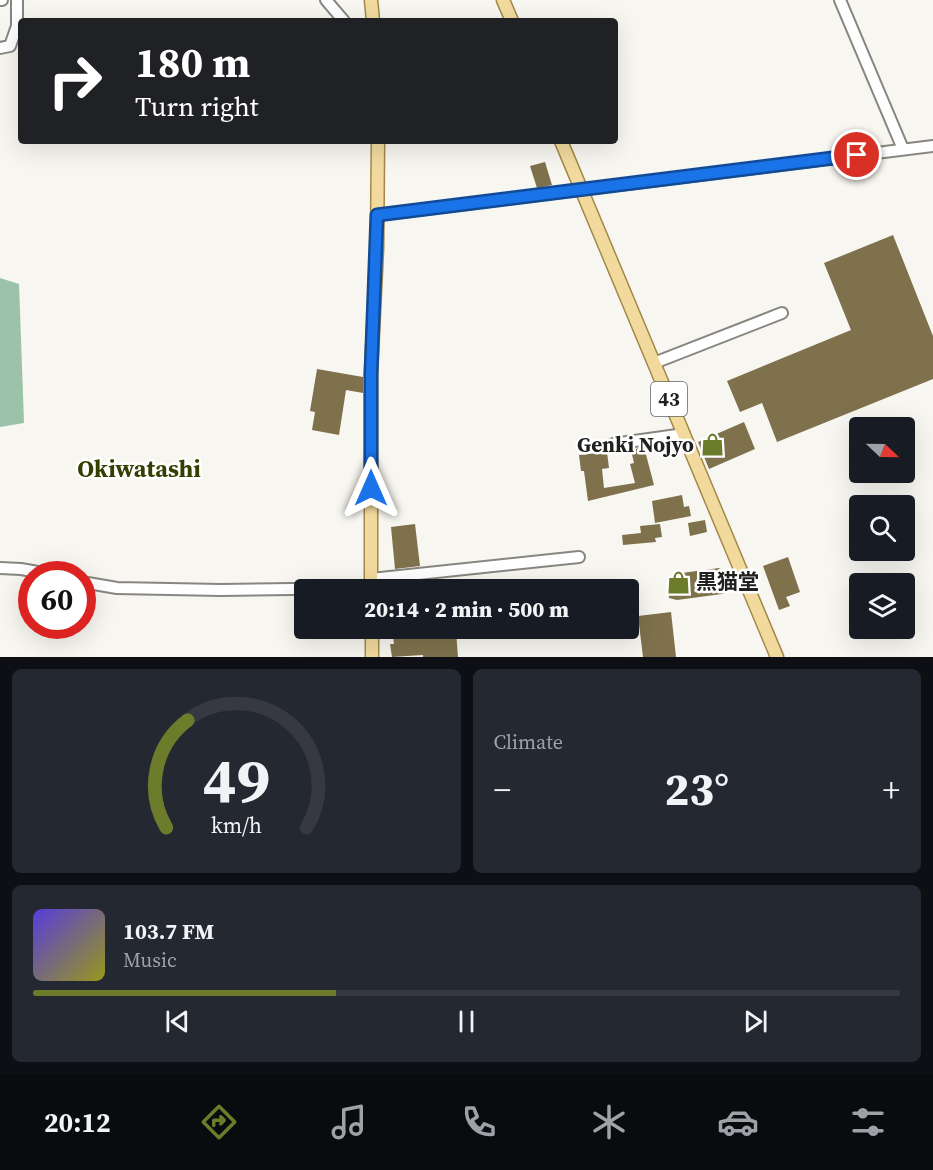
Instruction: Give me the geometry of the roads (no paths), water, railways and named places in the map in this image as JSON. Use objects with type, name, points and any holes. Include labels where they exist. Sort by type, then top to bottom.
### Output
[{"type":"main road","points":[[371,0],[373,18]]},
{"type":"main road","points":[[503,0],[511,18]]},
{"type":"main road","points":[[371,579],[371,374],[378,144]]},
{"type":"main road","name":"43","points":[[562,144],[777,657]]},
{"type":"main road","points":[[372,639],[372,657]]},
{"type":"street","points":[[0,48],[10,46],[17,26],[18,0]]},
{"type":"street","points":[[326,0],[341,18]]},
{"type":"street","points":[[840,0],[903,149]]},
{"type":"street","points":[[377,215],[933,146]]},
{"type":"street","points":[[654,363],[782,313]]},
{"type":"street","points":[[613,444],[684,434]]},
{"type":"street","points":[[421,579],[579,557]]},
{"type":"street","points":[[0,568],[18,569]]},
{"type":"street","points":[[96,584],[117,588],[221,590],[294,588]]},
{"type":"place","name":"Genki Nojyo","points":[[712,445]]},
{"type":"place","name":"黒猫堂","points":[[678,582]]},
{"type":"district","name":"Okiwatashi","points":[[139,469]]}]
